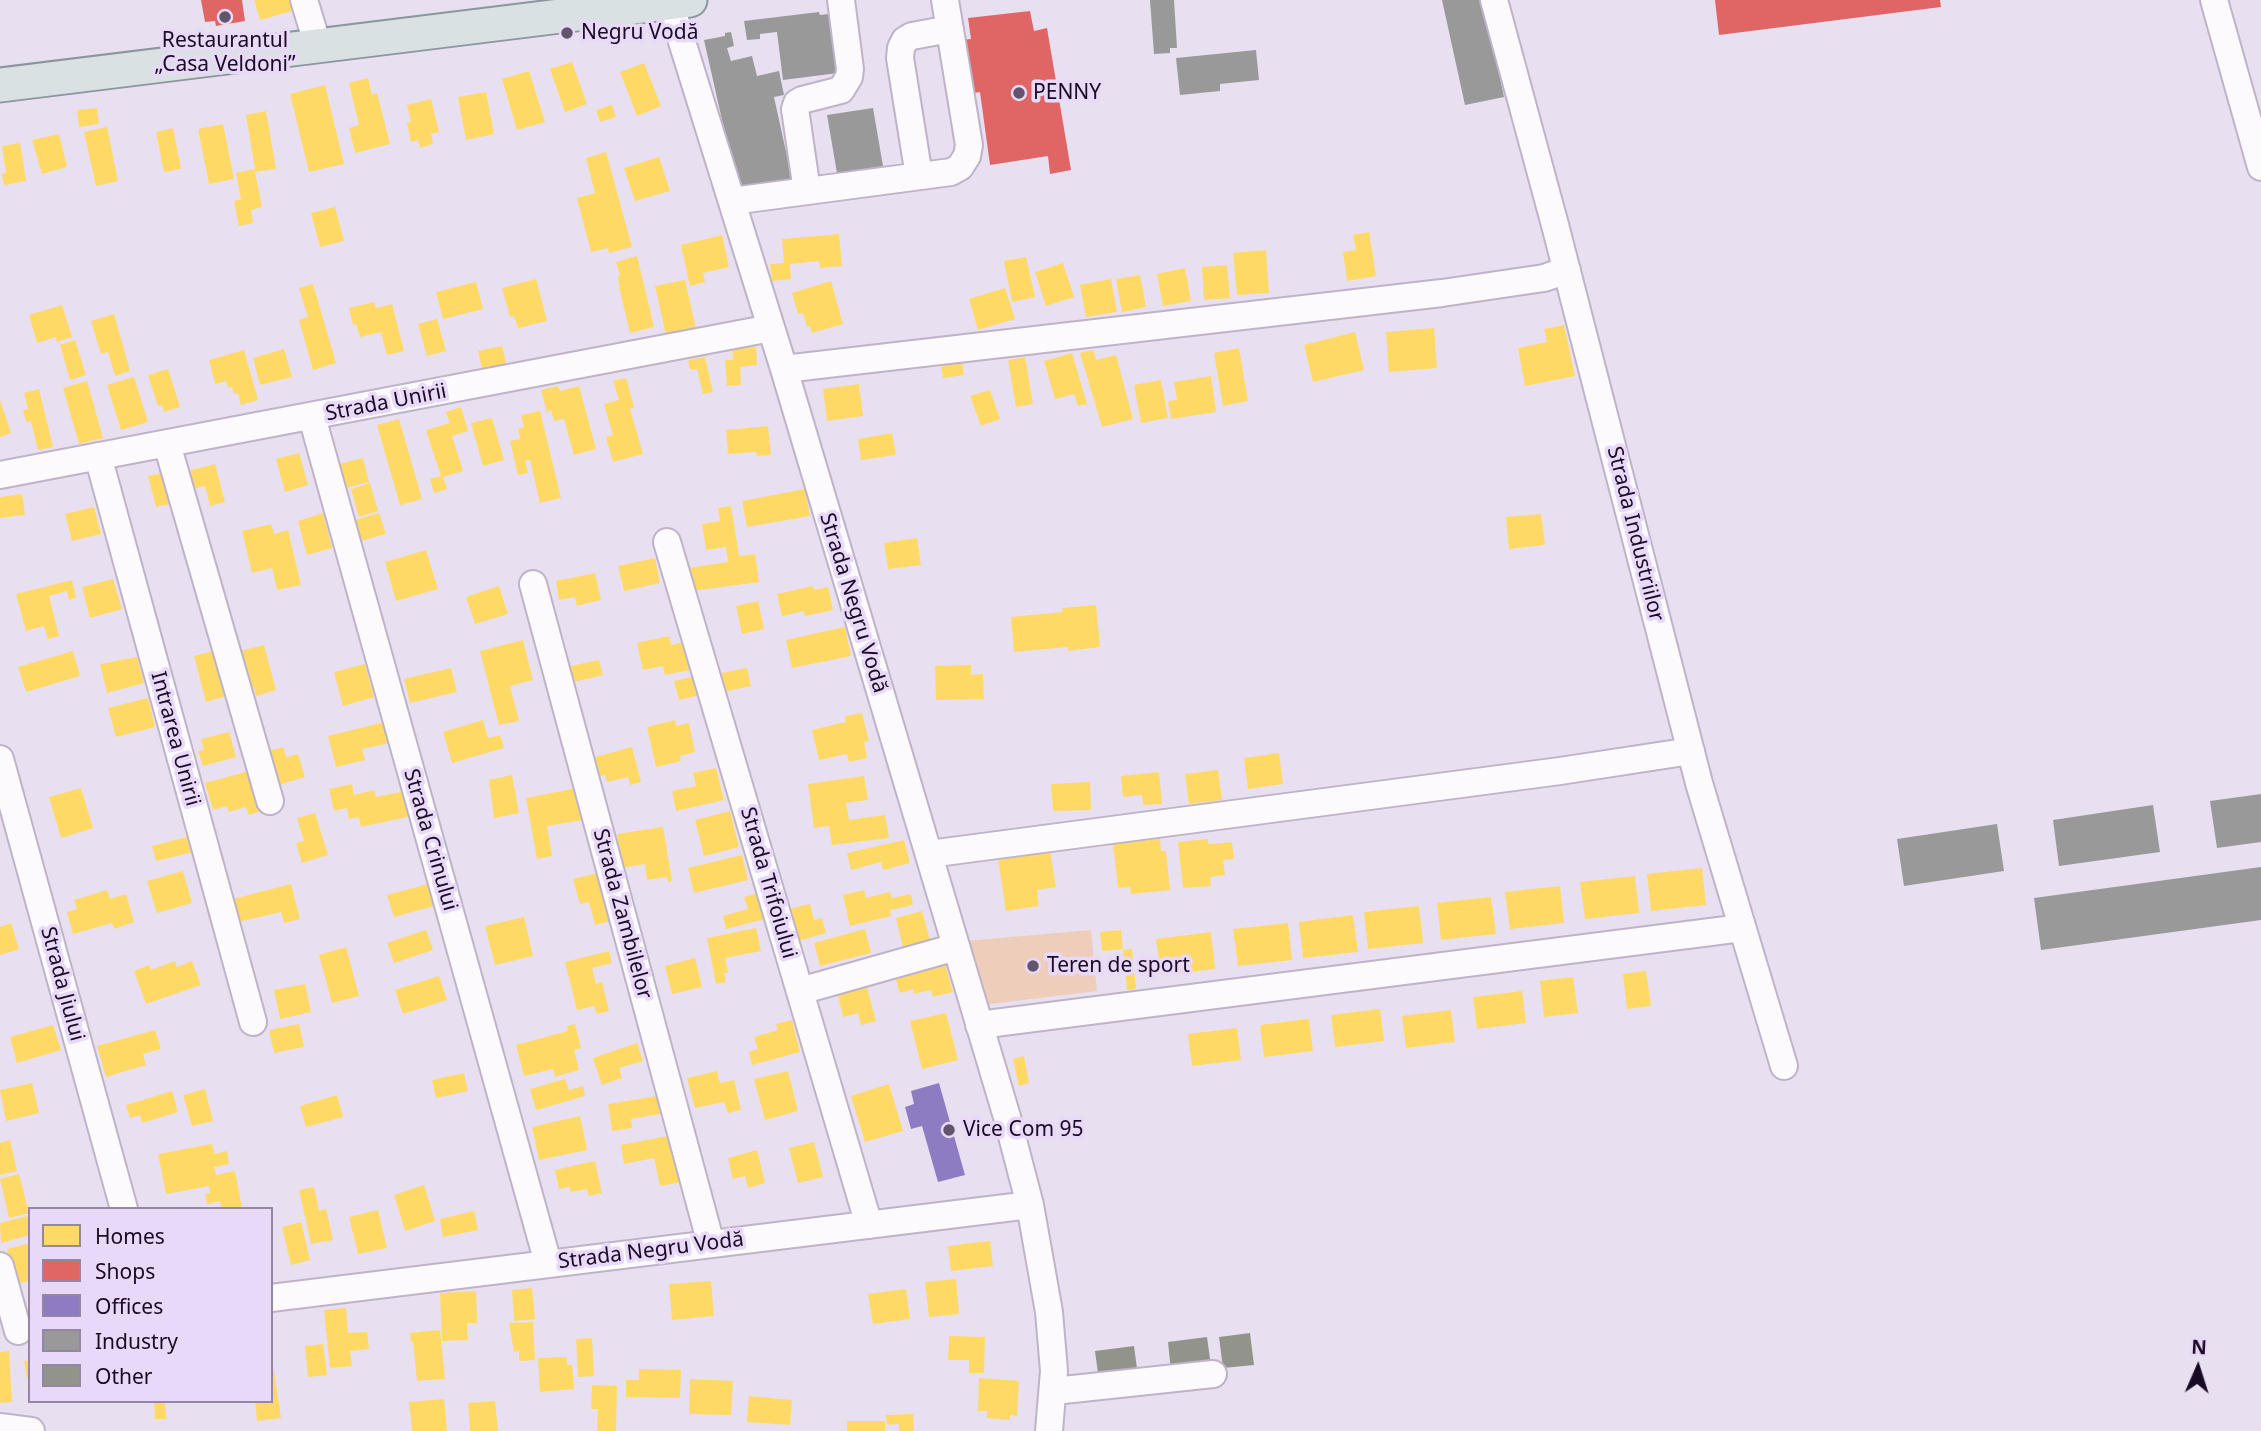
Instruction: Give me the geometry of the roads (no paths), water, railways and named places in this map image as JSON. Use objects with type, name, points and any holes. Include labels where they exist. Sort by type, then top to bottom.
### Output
[{"type":"main road","points":[[0,85],[676,1]]},
{"type":"street","points":[[304,0],[317,46]]},
{"type":"street","points":[[807,191],[795,109],[797,103],[802,100],[841,90],[849,77],[841,0]]},
{"type":"street","points":[[732,201],[951,172],[960,167],[967,156],[969,145],[945,0]]},
{"type":"street","name":"Strada Industriilor","points":[[1494,0],[1567,270],[1691,751],[1784,1066]]},
{"type":"street","points":[[2214,0],[2261,167]]},
{"type":"street","name":"Strada Negru Vodă","points":[[676,1],[732,201],[1007,1117],[1030,1205],[1054,1361],[1054,1391],[1049,1431]]},
{"type":"street","points":[[919,176],[900,58],[901,48],[905,40],[912,36],[950,29]]},
{"type":"street","points":[[784,369],[1466,290],[1544,278],[1567,270]]},
{"type":"street","name":"Strada Unirii","points":[[0,475],[771,328]]},
{"type":"street","name":"Strada Crinului","points":[[312,417],[548,1262]]},
{"type":"street","points":[[167,443],[270,802]]},
{"type":"street","name":"Intrarea Unirii","points":[[98,456],[253,1022]]},
{"type":"street","name":"Strada Trifoiului","points":[[667,542],[869,1225]]},
{"type":"street","name":"Strada Zambilelor","points":[[533,584],[711,1244]]},
{"type":"street","points":[[929,854],[1560,771],[1691,751]]},
{"type":"street","name":"Strada Jiului","points":[[0,759],[123,1207]]},
{"type":"street","points":[[979,1025],[1742,928]]},
{"type":"street","points":[[800,991],[956,947]]},
{"type":"street","name":"Strada Negru Vodă","points":[[273,1298],[1030,1205]]},
{"type":"street","points":[[0,1266],[16,1332]]},
{"type":"street","points":[[1054,1391],[1213,1374]]},
{"type":"street","points":[[0,1427],[31,1431]]},
{"type":"place","name":"Restaurantul „Casa Veldoni”","points":[[225,17]]},
{"type":"place","name":"Negru Vodă","points":[[567,33]]},
{"type":"place","name":"PENNY","points":[[1019,93]]},
{"type":"place","name":"Teren de sport","points":[[1033,966]]},
{"type":"place","name":"Vice Com 95","points":[[949,1130]]}]
